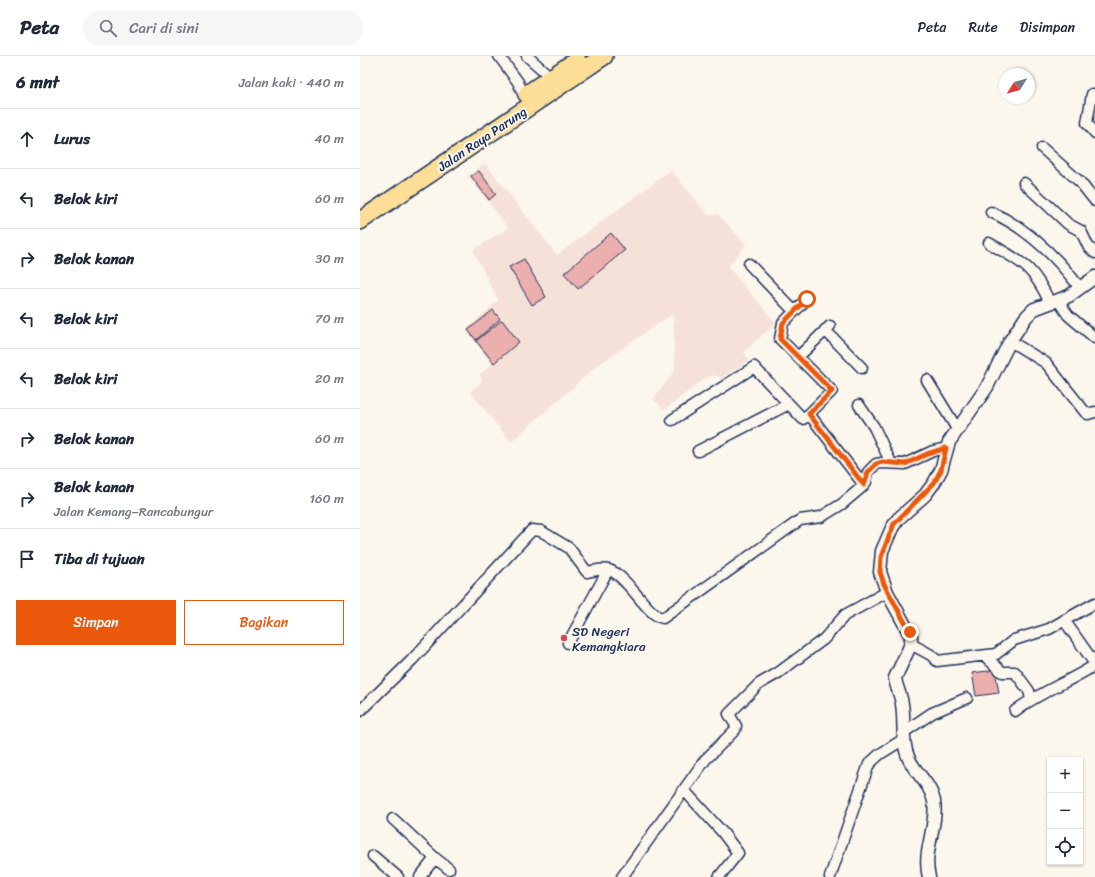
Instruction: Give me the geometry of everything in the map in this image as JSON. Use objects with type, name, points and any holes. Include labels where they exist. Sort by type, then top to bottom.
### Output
[{"type":"highway","name":"Jalan Raya Parung","points":[[360,221],[556,81],[583,56]]},
{"type":"highway","name":"Jalan Raya Parung","points":[[360,211],[417,169],[524,96],[604,56]]},
{"type":"street","points":[[500,56],[518,82],[524,96]]},
{"type":"street","points":[[527,56],[556,81]]},
{"type":"street","points":[[1092,94],[1087,123],[1095,133]]},
{"type":"street","points":[[1042,148],[1080,182],[1095,200]]},
{"type":"street","points":[[1024,183],[1068,224],[1082,233],[1088,246],[1095,253]]},
{"type":"street","points":[[991,212],[1010,221],[1034,239],[1063,265],[1080,288]]},
{"type":"street","points":[[989,243],[1030,270],[1054,302],[1095,338]]},
{"type":"street","points":[[749,264],[794,311]]},
{"type":"street","points":[[930,877],[927,858],[935,818],[933,800],[927,785],[909,759],[904,735],[902,702],[895,678],[911,644],[910,632],[887,592],[880,572],[882,551],[896,522],[925,495],[934,483],[941,470],[946,448],[957,429],[987,387],[1010,341],[1028,314],[1034,309],[1069,296],[1095,277]]},
{"type":"street","points":[[672,420],[754,367],[803,419],[809,414],[832,391],[780,339],[783,323],[807,299]]},
{"type":"street","points":[[798,357],[828,328],[862,368]]},
{"type":"street","points":[[1010,341],[1046,363],[1085,412],[1088,414],[1095,412]]},
{"type":"street","points":[[927,380],[957,429]]},
{"type":"street","points":[[698,451],[789,404]]},
{"type":"street","points":[[859,405],[874,427],[891,463]]},
{"type":"street","points":[[809,414],[864,485]]},
{"type":"street","points":[[360,711],[408,664],[532,530],[541,531],[569,548],[587,572],[608,570],[627,584],[656,615],[663,618],[797,522],[805,518],[816,518],[824,515],[864,485],[868,472],[872,466],[879,463],[905,464],[927,454],[946,448]]},
{"type":"street","points":[[568,643],[608,570]]},
{"type":"street","points":[[622,877],[705,760],[735,730],[736,726],[729,714],[750,691],[824,639],[845,615],[887,592]]},
{"type":"street","points":[[911,644],[931,655],[937,661],[945,662],[959,658],[996,654],[1014,640],[1036,634],[1064,620],[1094,608]]},
{"type":"street","points":[[1015,711],[1031,699],[1083,673],[1095,664],[1085,647],[1064,620]]},
{"type":"street","points":[[985,656],[1002,672],[1015,672],[1029,691],[1031,699]]},
{"type":"street","points":[[830,877],[868,764],[932,713],[967,698]]},
{"type":"street","points":[[684,790],[738,852],[719,877]]},
{"type":"street","points":[[393,819],[449,869]]},
{"type":"street","points":[[373,856],[398,877]]},
{"type":"street","points":[[420,877],[435,858]]},
{"type":"shaded area","points":[[485,163],[557,255],[671,170],[708,215],[718,214],[746,245],[728,267],[776,323],[744,352],[749,360],[721,378],[714,375],[704,379],[664,410],[653,399],[675,370],[673,314],[598,365],[511,442],[470,392],[482,381],[480,374],[492,364],[466,330],[498,300],[473,250],[508,228],[468,176]]},
{"type":"building","points":[[479,171],[496,194],[489,200],[471,176]]},
{"type":"building","points":[[611,233],[625,250],[578,289],[564,273]]},
{"type":"building","points":[[524,259],[546,297],[532,305],[509,267]]},
{"type":"building","points":[[493,310],[500,319],[476,340],[468,330]]},
{"type":"building","points":[[502,320],[519,342],[494,363],[476,341]]},
{"type":"building","points":[[995,670],[999,693],[976,696],[972,673]]},
{"type":"place","name":"SD Negeri Kemangkiara","points":[[564,638]]},
{"type":"route","points":[[807,299],[783,323],[780,339],[832,391],[809,414],[864,485],[868,472],[872,466],[876,464],[882,462],[902,465],[933,451],[946,448],[941,470],[936,480],[925,495],[894,524],[882,551],[880,563],[882,579],[887,592],[910,632]]}]
